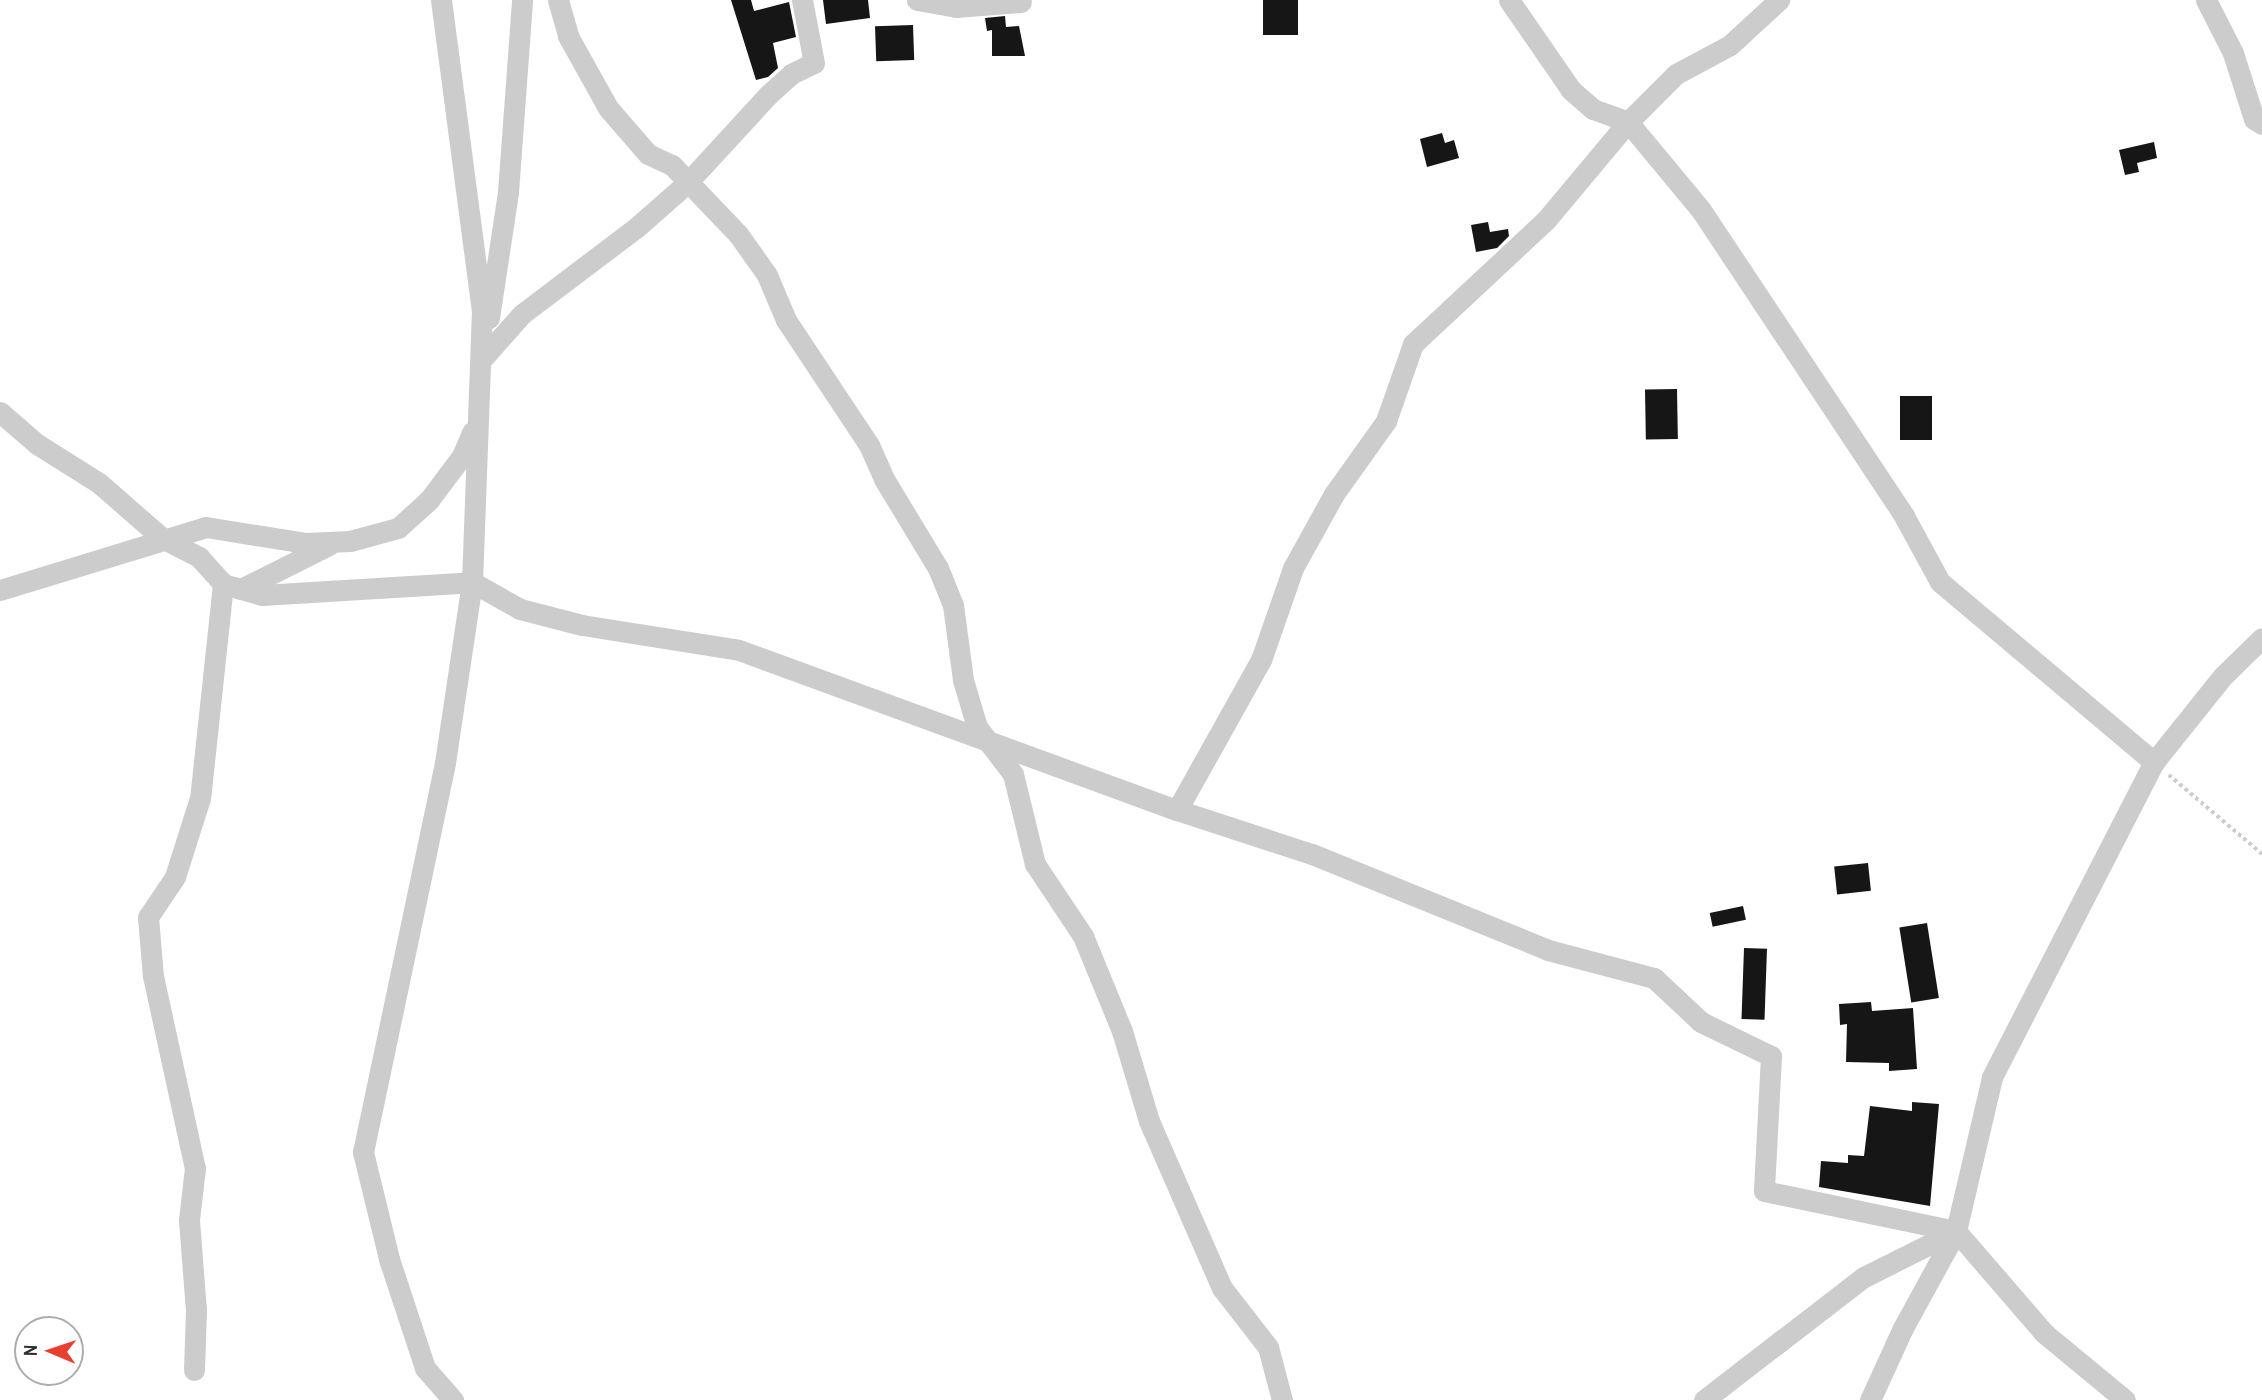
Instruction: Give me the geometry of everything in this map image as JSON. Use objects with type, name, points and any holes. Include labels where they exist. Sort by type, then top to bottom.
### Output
[{"type":"street","points":[[441,0],[474,220],[482,351],[472,582],[445,762],[363,1152],[389,1259],[425,1368],[453,1400]]},
{"type":"street","points":[[482,351],[496,288],[509,192],[522,0]]},
{"type":"street","points":[[558,0],[568,36],[608,108],[648,153],[672,165],[738,234],[767,275],[786,320],[869,445],[884,479],[917,528],[953,605],[964,680],[978,727],[994,743],[1013,774],[1035,864],[1083,936],[1122,1031],[1149,1121],[1222,1288],[1268,1347],[1282,1400]]},
{"type":"street","points":[[482,351],[522,314],[637,227],[688,182],[768,95],[791,74],[814,63],[802,0]]},
{"type":"street","points":[[917,0],[956,8],[1021,2]]},
{"type":"street","points":[[1509,0],[1571,90],[1593,109],[1628,122],[1701,210],[1904,516],[1940,582],[2154,762]]},
{"type":"street","points":[[1177,810],[1261,660],[1293,568],[1334,494],[1386,421],[1413,344],[1546,220],[1628,122],[1676,74],[1730,45],[1779,0]]},
{"type":"street","points":[[2207,0],[2233,53],[2253,119],[2262,124]]},
{"type":"street","points":[[0,412],[37,444],[99,483],[162,538],[199,557],[232,586],[261,595],[472,582],[520,609],[570,622],[739,650],[1177,810],[1312,854],[1548,950],[1654,978],[1701,1022],[1771,1056],[1764,1191],[1956,1231],[2044,1333],[2125,1400]]},
{"type":"street","points":[[0,590],[162,538],[206,527],[305,543],[334,542],[398,528],[429,500],[462,456],[479,415]]},
{"type":"street","points":[[232,586],[334,542]]},
{"type":"street","points":[[194,1370],[196,1310],[189,1220],[195,1168],[153,976],[148,917],[175,877],[200,799],[232,586]]},
{"type":"street","points":[[1870,1400],[1903,1328],[1956,1231],[1992,1077],[2154,762],[2223,676],[2262,638]]},
{"type":"street","points":[[1704,1400],[1864,1277],[1956,1231]]},
{"type":"path","points":[[2154,762],[2262,854]]},
{"type":"building","points":[[731,0],[751,0],[754,11],[789,2],[796,37],[773,43],[778,68],[768,77],[756,80]]},
{"type":"building","points":[[823,0],[868,0],[870,18],[826,24]]},
{"type":"building","points":[[1263,0],[1298,0],[1298,35],[1263,35]]},
{"type":"building","points":[[1005,16],[1006,27],[1019,26],[1025,56],[992,56],[992,30],[987,31],[985,18]]},
{"type":"building","points":[[913,25],[914,60],[876,61],[875,26]]},
{"type":"building","points":[[1442,133],[1445,143],[1454,140],[1459,158],[1427,167],[1420,139]]},
{"type":"building","points":[[2154,142],[2157,158],[2137,163],[2139,172],[2125,175],[2119,150]]},
{"type":"building","points":[[1488,222],[1490,232],[1508,229],[1509,236],[1497,248],[1476,252],[1471,225]]},
{"type":"building","points":[[1677,389],[1678,439],[1646,440],[1645,390]]},
{"type":"building","points":[[1900,396],[1932,396],[1932,440],[1900,440]]},
{"type":"building","points":[[1868,863],[1871,891],[1837,894],[1834,867]]},
{"type":"building","points":[[1743,906],[1746,920],[1713,927],[1710,913]]},
{"type":"building","points":[[1927,923],[1939,998],[1911,1002],[1899,927]]},
{"type":"building","points":[[1744,948],[1767,949],[1765,1020],[1742,1019]]},
{"type":"building","points":[[1871,1002],[1872,1011],[1913,1008],[1917,1069],[1889,1071],[1889,1063],[1846,1062],[1847,1024],[1840,1025],[1839,1004]]},
{"type":"building","points":[[1912,1102],[1939,1104],[1930,1206],[1819,1187],[1821,1161],[1848,1163],[1848,1155],[1864,1156],[1870,1106],[1912,1111]]}]
